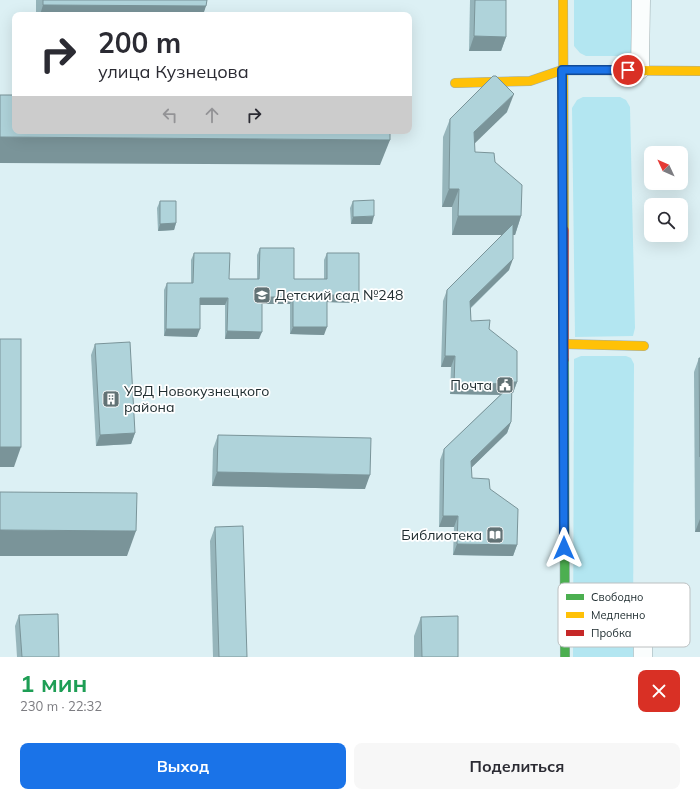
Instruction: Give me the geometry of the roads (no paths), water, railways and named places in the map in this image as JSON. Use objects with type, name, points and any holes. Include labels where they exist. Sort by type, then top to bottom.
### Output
[{"type":"street","points":[[563,0],[562,70],[565,583]]},
{"type":"street","points":[[640,70],[641,0]]},
{"type":"street","points":[[455,83],[530,81],[562,70],[700,71]]},
{"type":"street","points":[[564,344],[644,346]]},
{"type":"street","points":[[565,647],[565,657]]},
{"type":"place","name":"Детский сад №248","points":[[262,295]]},
{"type":"place","name":"Почта","points":[[505,385]]},
{"type":"place","name":"УВД Новокузнецкого района","points":[[111,399]]},
{"type":"place","name":"Библиотека","points":[[495,535]]}]
